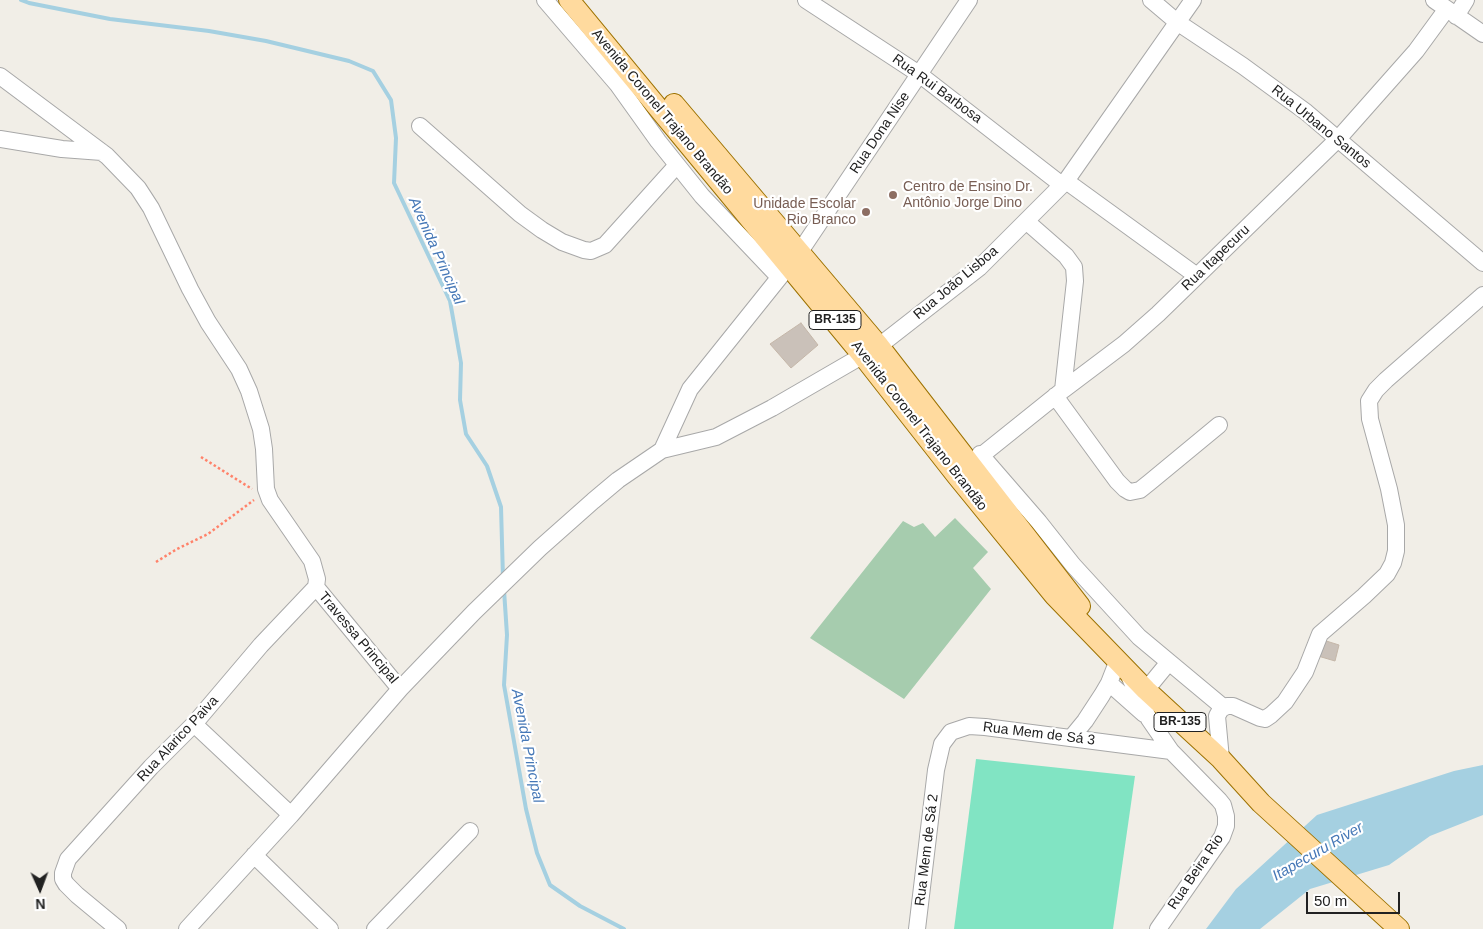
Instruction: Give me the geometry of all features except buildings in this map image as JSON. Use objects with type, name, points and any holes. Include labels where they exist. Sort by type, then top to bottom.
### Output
[{"type":"main road","name":"Avenida Coronel Trajano Brandão","points":[[569,0],[789,265],[871,351],[969,464],[1085,612],[1100,641],[1146,690],[1221,759],[1260,803],[1396,927]]},
{"type":"main road","name":"Avenida Coronel Trajano Brandão","points":[[586,0],[789,265]]},
{"type":"street","name":"Avenida Coronel Trajano Brandão","points":[[545,0],[618,84],[702,196],[789,265]]},
{"type":"street","name":"Rua Rui Barbosa","points":[[806,0],[919,74],[1064,183],[1198,276]]},
{"type":"street","name":"Rua Dona Nise","points":[[789,265],[969,0]]},
{"type":"street","name":"Rua Urbano Santos","points":[[1150,0],[1177,22],[1243,66],[1306,112],[1483,263]]},
{"type":"street","name":"Rua João Lisboa","points":[[662,450],[716,437],[772,408],[871,351],[978,268],[1064,183],[1193,0]]},
{"type":"street","name":"Rua Itapecuru","points":[[969,464],[1124,344],[1158,314],[1338,139],[1407,61],[1445,9],[1466,0]]},
{"type":"street","points":[[1445,9],[1483,34]]},
{"type":"street","points":[[0,76],[102,152],[124,173],[151,208],[190,290],[208,322],[239,369],[249,391],[261,430],[264,449],[266,497],[312,561],[317,579],[316,587]]},
{"type":"street","name":"Avenida Coronel Trajano Brandão","points":[[420,126],[528,219],[562,242],[584,250],[591,251],[605,245],[677,165]]},
{"type":"street","points":[[0,139],[62,149],[102,152]]},
{"type":"street","points":[[1026,221],[1066,256],[1074,267],[1075,281],[1059,393],[1117,481],[1130,492],[1140,490],[1219,425]]},
{"type":"street","points":[[187,929],[291,815],[400,690],[496,590],[599,496],[618,480],[662,450],[690,389],[789,265]]},
{"type":"street","points":[[1221,759],[1218,712],[1223,707],[1233,706],[1260,718],[1271,715],[1285,702],[1305,672],[1320,634],[1387,574],[1396,552],[1396,525],[1389,489],[1370,419],[1369,401],[1386,380],[1483,295]]},
{"type":"street","points":[[969,464],[1039,522],[1073,565],[1139,637],[1223,707]]},
{"type":"street","name":"Travessa Principal","points":[[316,587],[400,690]]},
{"type":"street","name":"Rua Alarico Paiva","points":[[118,929],[77,895],[63,879],[68,859],[151,767],[194,724],[261,645],[316,587]]},
{"type":"street","points":[[1146,690],[1169,662]]},
{"type":"street","points":[[1070,738],[1092,711],[1121,663]]},
{"type":"street","name":"Rua Beira Rio","points":[[1121,663],[1149,719],[1171,751],[1223,805],[1226,826],[1216,848],[1158,929]]},
{"type":"street","points":[[1109,683],[1149,719]]},
{"type":"street","points":[[194,724],[291,815]]},
{"type":"street","name":"Rua Mem de Sá 3","points":[[936,770],[944,739],[951,732],[970,726],[1171,751]]},
{"type":"street","name":"Rua Mem de Sá 2","points":[[917,929],[936,770]]},
{"type":"street","points":[[375,929],[470,831]]},
{"type":"street","points":[[254,855],[330,929]]},
{"type":"path","points":[[156,562],[208,534],[266,497],[201,457]]},
{"type":"green space","points":[[955,518],[988,552],[973,568],[991,589],[904,699],[810,638],[903,521],[914,527],[923,523],[935,537]]},
{"type":"green space","points":[[976,759],[1135,776],[1113,929],[954,929]]},
{"type":"water","name":"Itapecuru River","points":[[1483,765],[1483,815],[1430,836],[1389,865],[1310,889],[1260,929],[1206,929],[1236,889],[1317,815],[1454,771]]},
{"type":"waterway","name":"Avenida Principal","points":[[21,0],[110,19],[209,31],[266,41],[349,61],[373,71],[391,100],[396,138],[394,183],[450,301],[461,363],[460,400],[466,434],[487,466],[501,507],[503,578]]},
{"type":"waterway","name":"Avenida Principal","points":[[504,590],[507,635],[504,685],[526,809],[537,853],[550,885],[580,906],[624,929]]},
{"type":"place","name":"Centro de Ensino Dr. Antônio Jorge Dino","points":[[893,195]]},
{"type":"place","name":"Unidade Escolar Rio Branco","points":[[866,212]]}]
